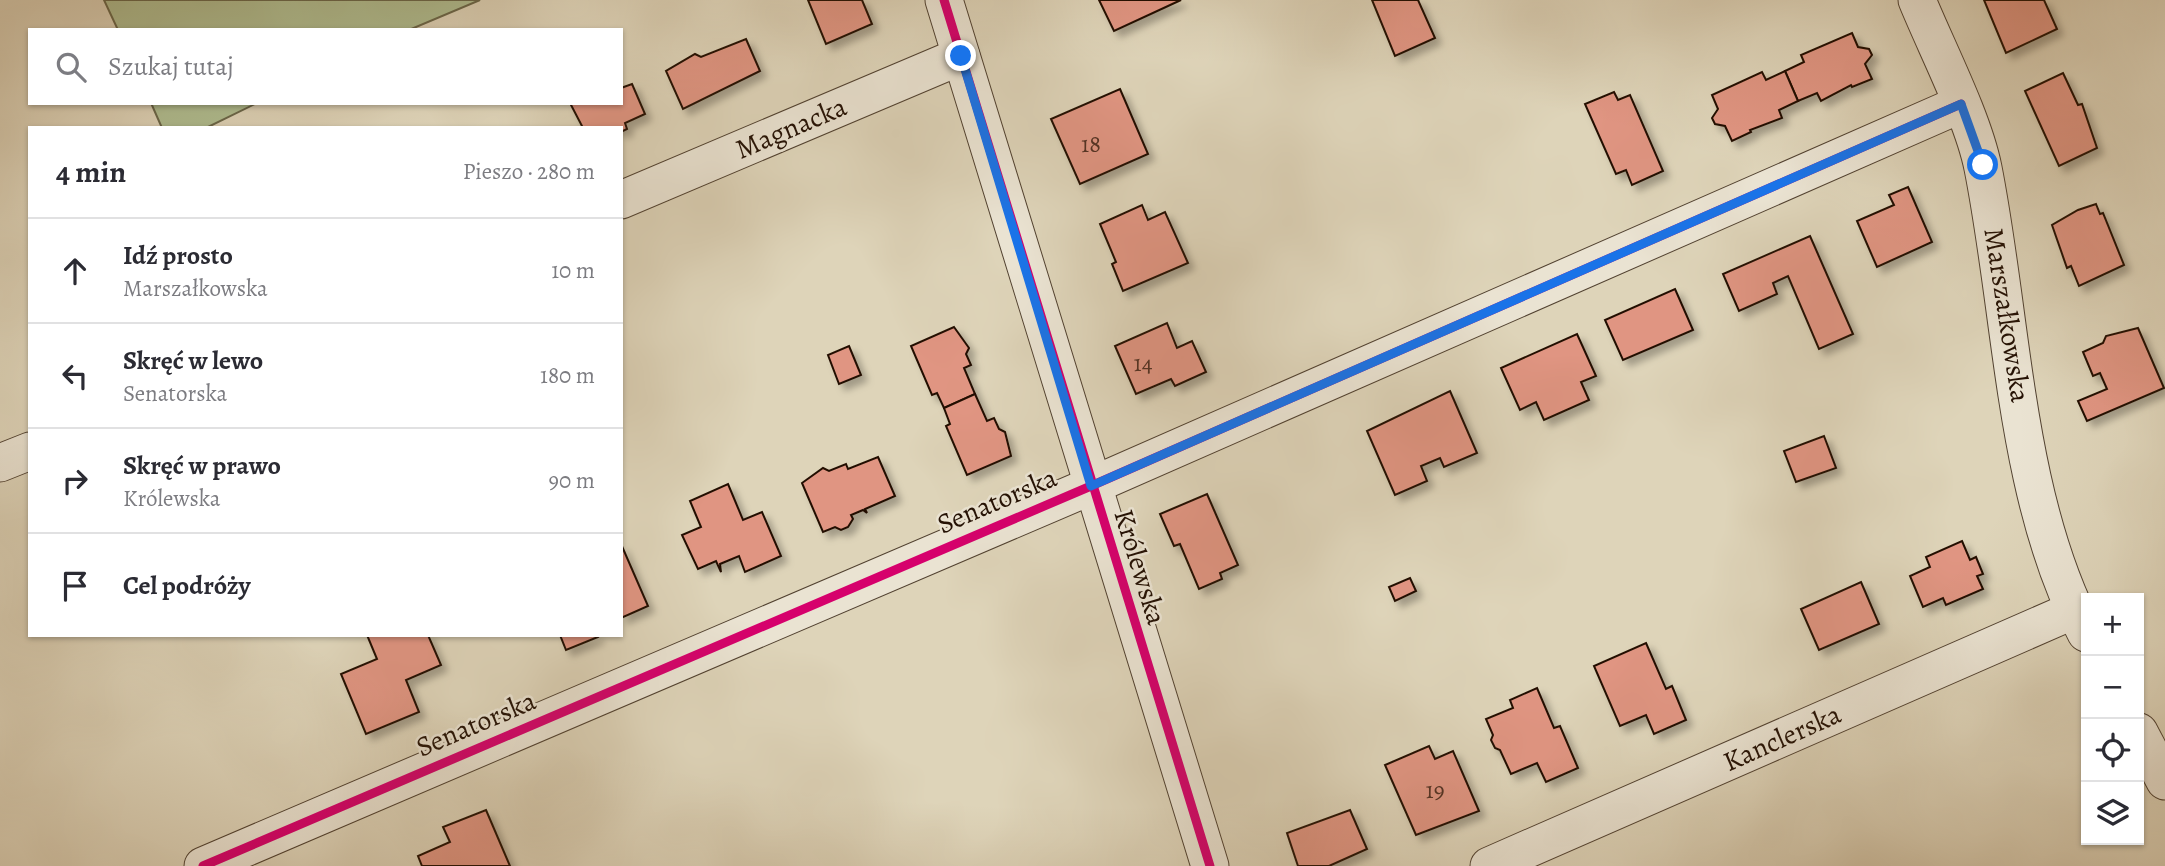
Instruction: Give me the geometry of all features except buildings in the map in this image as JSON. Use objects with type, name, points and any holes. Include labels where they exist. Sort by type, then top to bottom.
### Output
[{"type":"street","name":"Królewska","points":[[944,0],[1091,486],[1210,866]]},
{"type":"street","name":"Marszałkowska","points":[[1917,0],[1961,104],[1983,165],[2037,508],[2080,622]]},
{"type":"street","name":"Magnacka","points":[[623,199],[961,56]]},
{"type":"street","name":"Senatorska","points":[[203,866],[1091,486],[1961,104]]},
{"type":"street","points":[[0,463],[28,452]]},
{"type":"street","name":"Kanclerska","points":[[1489,866],[2080,622]]},
{"type":"street","points":[[2144,741],[2165,781]]},
{"type":"green space","points":[[104,0],[480,0],[414,28],[117,28]]},
{"type":"green space","points":[[152,105],[253,105],[210,126],[161,126]]},
{"type":"cycle path","points":[[944,0],[1210,866]]},
{"type":"cycle path","points":[[203,866],[1091,486],[1961,104]]},
{"type":"route","points":[[961,56],[1091,486],[1961,104],[1983,165]]}]
